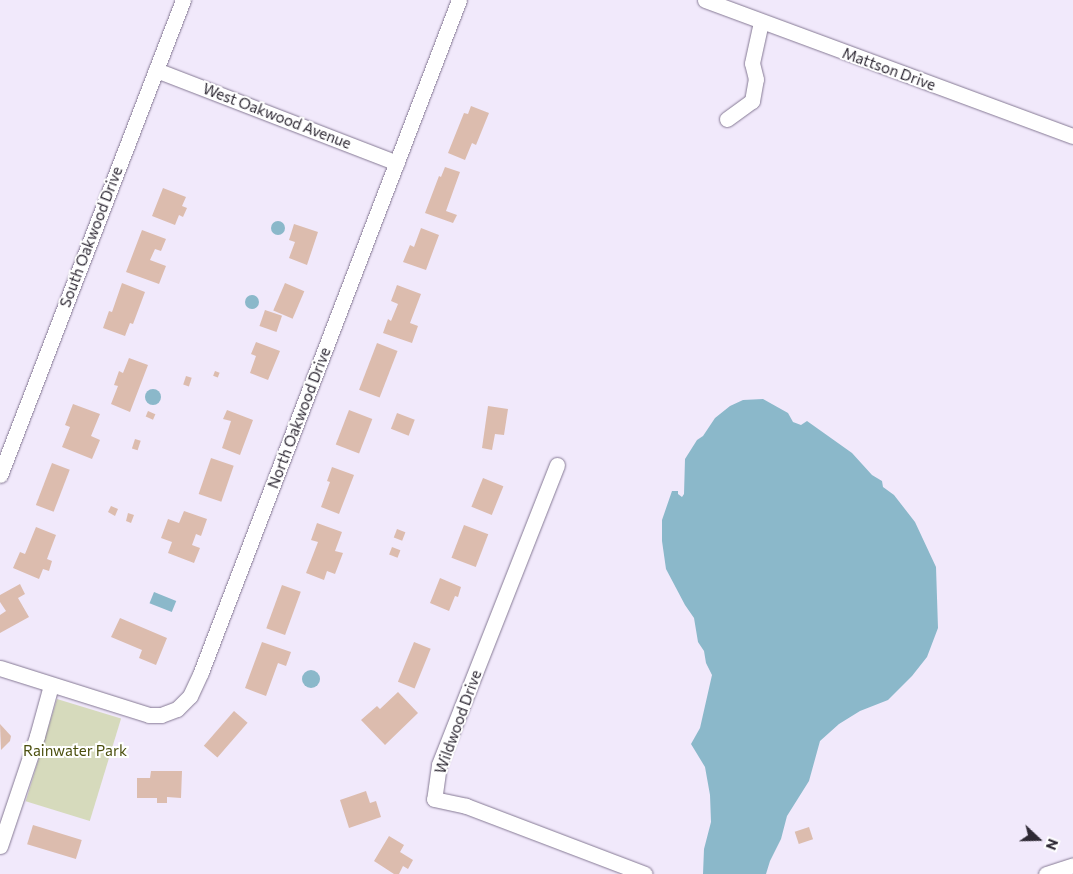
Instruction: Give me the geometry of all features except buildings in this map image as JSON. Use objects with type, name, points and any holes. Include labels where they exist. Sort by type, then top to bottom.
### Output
[{"type":"street","name":"South Oakwood Drive","points":[[0,475],[183,0]]},
{"type":"street","name":"North Oakwood Drive","points":[[0,668],[148,715],[161,715],[177,708],[190,696],[205,663],[459,0]]},
{"type":"street","name":"Mattson Drive","points":[[705,0],[1073,136]]},
{"type":"street","points":[[726,118],[752,101],[756,79],[752,63],[761,22]]},
{"type":"street","name":"West Oakwood Avenue","points":[[156,70],[398,163]]},
{"type":"street","name":"Wildwood Drive","points":[[557,465],[439,766],[434,799],[466,806],[645,874]]},
{"type":"street","points":[[0,846],[37,736],[51,685]]},
{"type":"street","points":[[1046,874],[1073,865]]},
{"type":"green space","name":"Rainwater Park","points":[[57,699],[121,719],[90,821],[26,801]]},
{"type":"water","points":[[275,221],[281,221],[285,228],[281,235],[275,235],[271,231],[271,225]]},
{"type":"water","points":[[249,295],[255,295],[259,302],[255,309],[249,309],[245,305],[245,299]]},
{"type":"water","points":[[153,389],[159,391],[161,397],[159,403],[153,405],[147,403],[145,397],[147,391]]},
{"type":"water","points":[[763,399],[788,413],[793,422],[801,425],[807,421],[852,453],[872,475],[882,481],[883,487],[894,495],[915,522],[936,567],[938,628],[927,657],[912,676],[888,700],[860,711],[839,724],[820,741],[809,781],[787,816],[781,839],[766,874],[703,874],[704,849],[711,822],[710,795],[705,767],[691,744],[700,728],[712,675],[706,663],[704,651],[698,642],[694,618],[666,569],[662,541],[662,520],[672,491],[678,491],[678,494],[682,497],[684,494],[685,459],[697,440],[703,436],[715,418],[730,406],[743,400]]},
{"type":"water","points":[[154,592],[176,601],[172,612],[150,603]]},
{"type":"water","points":[[307,670],[315,670],[320,675],[318,686],[307,688],[302,683],[302,675]]}]
